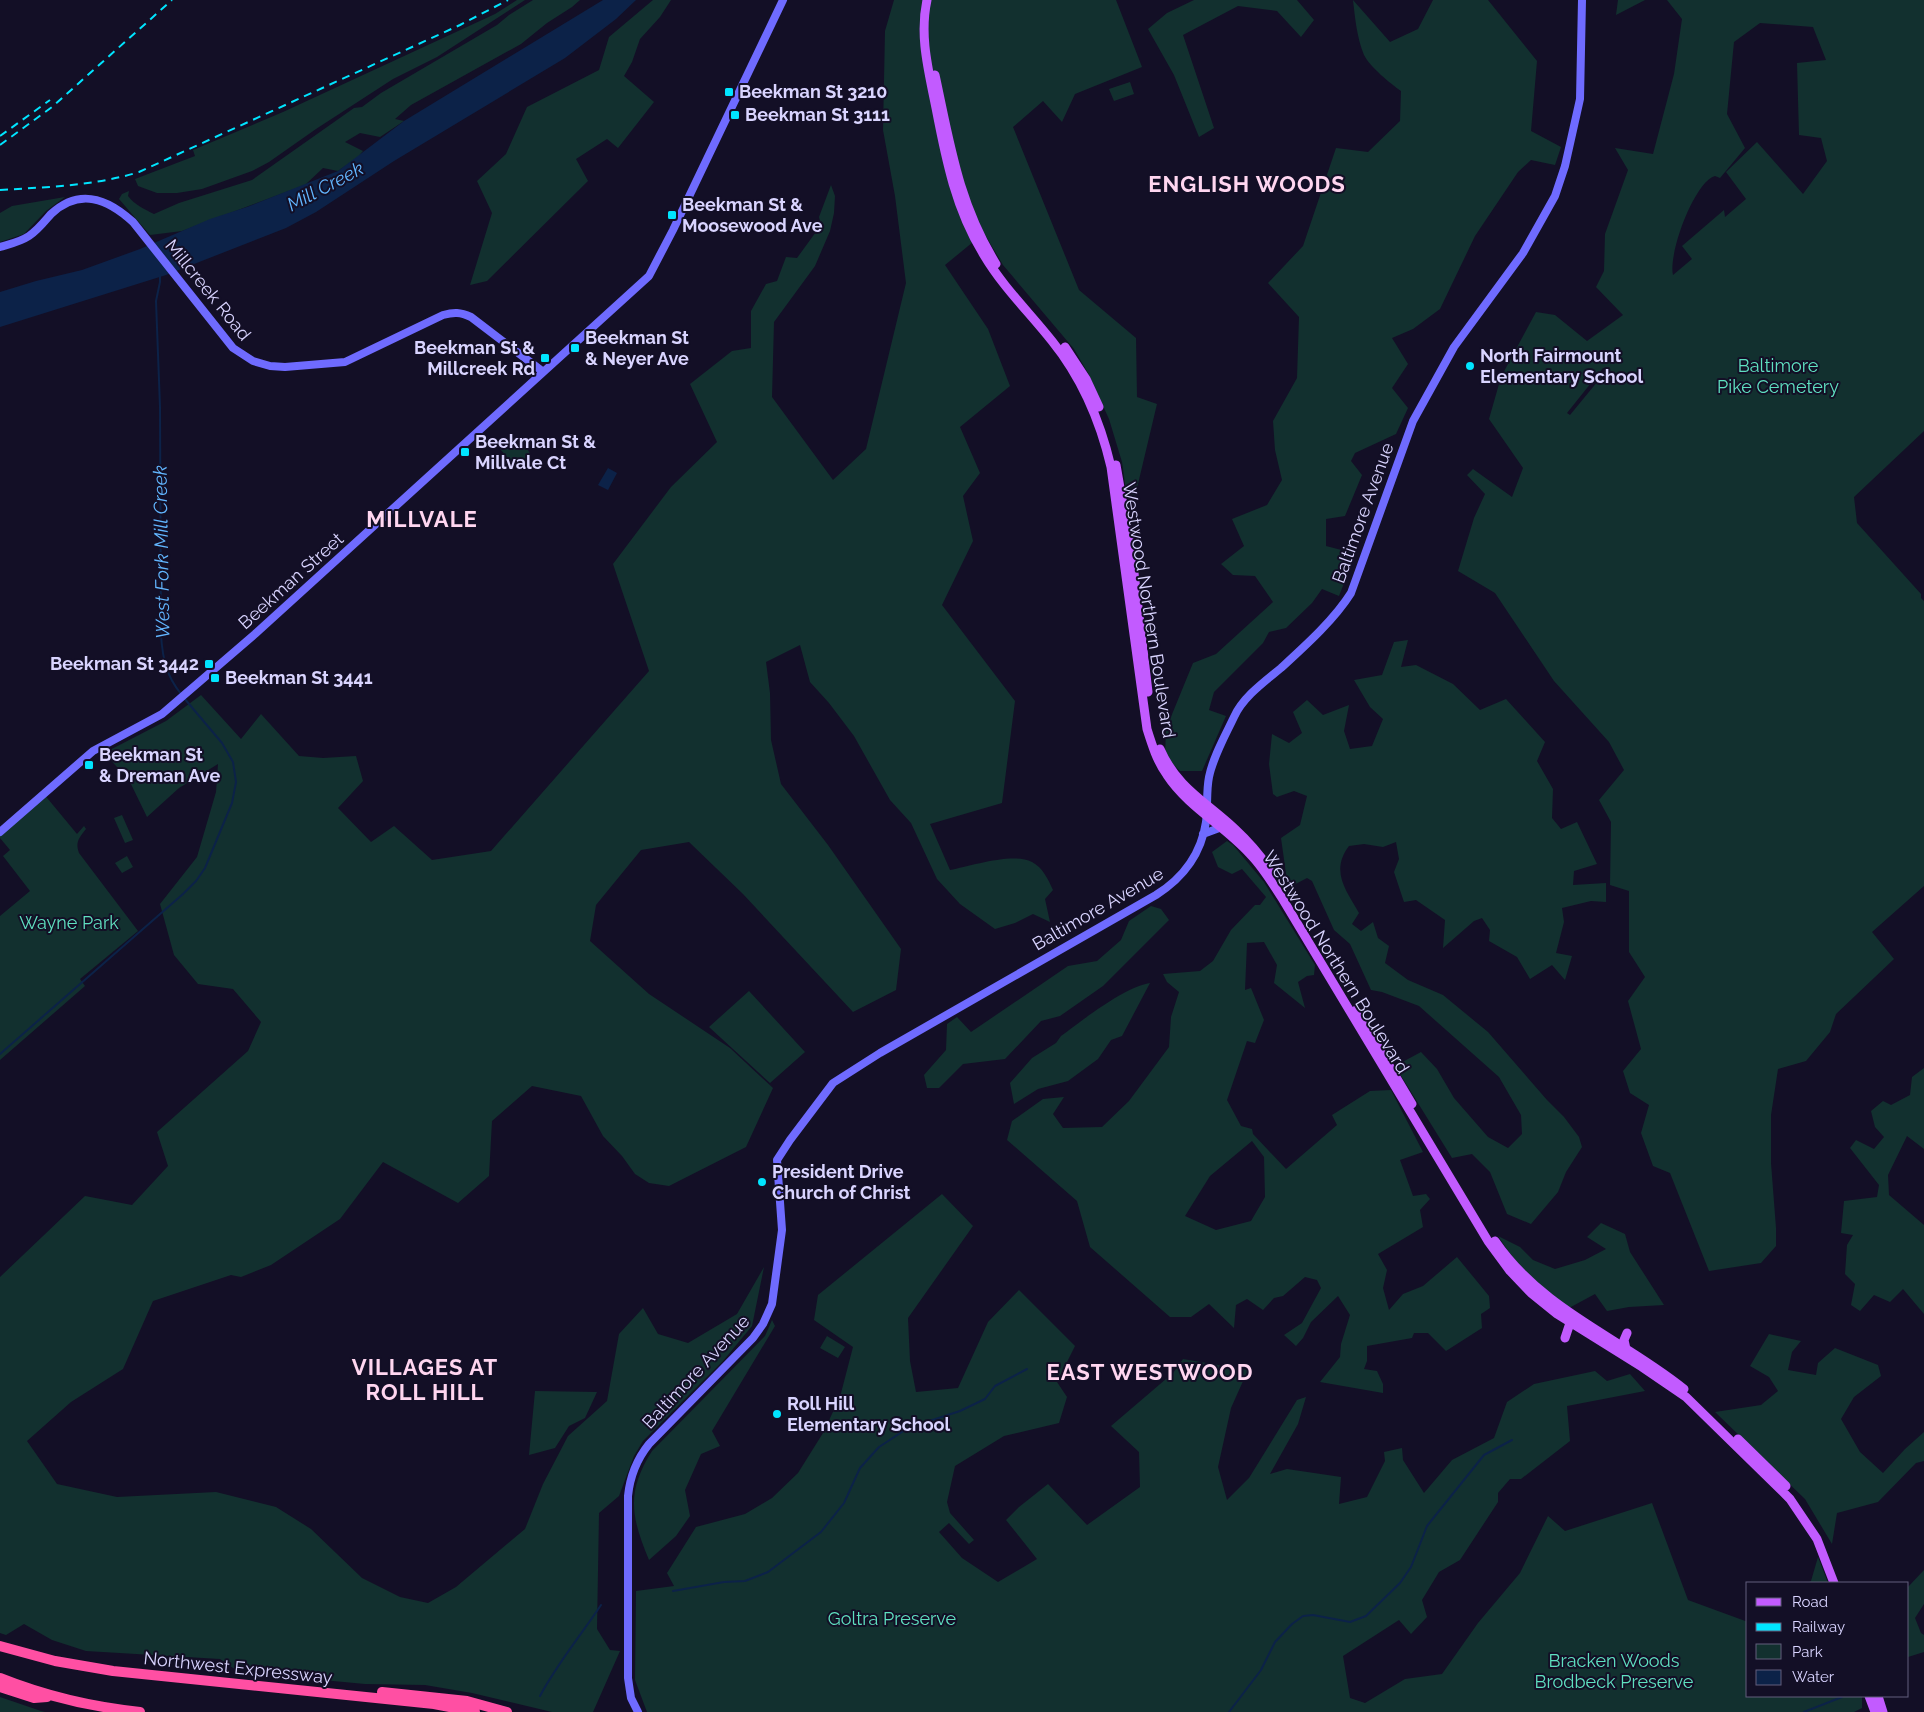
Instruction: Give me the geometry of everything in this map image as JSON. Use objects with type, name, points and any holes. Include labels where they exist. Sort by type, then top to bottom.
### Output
[{"type":"highway","name":"Northwest Expressway","points":[[0,1646],[32,1656],[95,1668],[434,1704],[475,1712]]},
{"type":"highway","points":[[0,1678],[56,1696],[93,1705],[140,1712]]},
{"type":"highway","points":[[0,1687],[34,1698],[56,1696]]},
{"type":"highway","points":[[313,1692],[343,1689],[417,1695],[467,1701],[507,1712]]},
{"type":"main road","name":"Westwood Northern Boulevard","points":[[927,0],[924,20],[925,49],[954,191],[968,225],[990,265],[1063,355],[1091,403],[1102,432],[1111,466],[1147,729],[1155,754],[1166,774],[1186,798],[1236,829],[1256,850],[1266,864],[1491,1236],[1504,1254],[1531,1283],[1559,1306],[1660,1371],[1693,1396],[1791,1492],[1815,1524],[1832,1559],[1840,1582]]},
{"type":"main road","name":"Westwood Northern Boulevard","points":[[933,0],[928,32],[931,54],[961,191],[977,230],[998,267],[1064,346],[1086,379],[1097,401],[1113,448],[1132,556],[1150,706],[1155,735],[1163,756],[1178,780],[1222,827],[1251,854],[1278,891],[1499,1257],[1531,1293],[1570,1322],[1686,1397],[1780,1489],[1800,1512],[1818,1539],[1834,1582]]},
{"type":"main road","points":[[1565,1338],[1570,1322]]},
{"type":"main road","points":[[1626,1349],[1624,1340],[1627,1333]]},
{"type":"main road","points":[[1869,1697],[1876,1712]]},
{"type":"main road","points":[[1878,1697],[1883,1712]]},
{"type":"street","name":"Beekman Street","points":[[0,832],[93,751],[156,718],[191,690],[339,559],[542,371],[649,276],[783,0]]},
{"type":"street","name":"Baltimore Avenue","points":[[638,1712],[631,1698],[628,1678],[628,1496],[630,1479],[638,1460],[649,1444],[753,1338],[768,1313],[777,1271],[782,1230],[777,1160],[833,1082],[1172,884],[1191,864],[1203,834],[1211,769],[1234,715],[1252,693],[1285,664],[1335,614],[1351,593],[1413,420],[1454,347],[1524,253],[1555,196],[1565,166],[1580,99],[1582,0]]},
{"type":"street","name":"Millcreek Road","points":[[0,247],[28,237],[56,210],[71,202],[95,199],[109,203],[133,222],[233,348],[253,361],[270,366],[285,367],[345,362],[443,314],[454,312],[471,317],[542,371]]},
{"type":"street","points":[[1203,834],[1222,827]]},
{"type":"green space","points":[[517,0],[525,0],[437,57],[393,79],[269,162],[252,171],[202,189],[177,193],[157,193],[138,186],[135,179],[195,156],[193,150],[283,112],[495,14]]},
{"type":"green space","points":[[533,0],[580,0],[521,44],[411,105],[395,119],[404,121],[380,137],[360,133],[345,142],[363,151],[358,157],[338,171],[323,168],[305,185],[182,231],[150,235],[119,199],[122,194],[129,191],[128,196],[134,202],[154,214],[179,203],[252,180],[354,108],[362,107],[381,93],[497,25]]},
{"type":"green space","points":[[653,0],[671,0],[660,17],[640,39],[632,62],[624,76],[654,102],[618,148],[607,139],[576,159],[588,181],[487,281],[470,285],[492,213],[477,181],[506,154],[527,107],[599,70],[609,37]]},
{"type":"green space","points":[[894,0],[1116,0],[1142,67],[1075,94],[1062,122],[1043,101],[1013,127],[1079,290],[1136,338],[1137,397],[1157,404],[1133,505],[1126,491],[1122,462],[1109,419],[1088,373],[1074,349],[1003,265],[984,233],[945,265],[988,329],[1010,386],[960,427],[980,473],[963,496],[973,541],[942,605],[1015,701],[1002,803],[930,824],[950,870],[1014,858],[1024,859],[1036,864],[1045,874],[1053,890],[1045,899],[1050,922],[1033,914],[1015,923],[995,929],[960,904],[937,879],[911,823],[890,800],[854,736],[810,682],[800,645],[766,662],[770,693],[771,740],[781,784],[828,845],[901,949],[896,990],[853,1012],[743,894],[689,842],[641,850],[596,905],[590,941],[649,994],[730,1048],[773,1088],[746,1147],[669,1186],[649,1183],[635,1174],[622,1156],[603,1136],[581,1096],[532,1086],[492,1121],[489,1176],[458,1203],[383,1162],[340,1219],[271,1265],[241,1277],[231,1275],[153,1301],[123,1369],[71,1402],[27,1441],[57,1484],[117,1497],[216,1492],[276,1507],[311,1529],[362,1578],[400,1597],[428,1603],[456,1587],[525,1529],[543,1484],[568,1436],[607,1401],[619,1334],[643,1308],[658,1334],[688,1343],[737,1314],[764,1267],[752,1326],[723,1361],[643,1441],[634,1456],[619,1496],[599,1513],[597,1629],[610,1650],[620,1651],[593,1712],[552,1712],[472,1693],[425,1685],[365,1684],[312,1679],[275,1667],[236,1670],[220,1659],[86,1651],[52,1640],[24,1624],[6,1635],[0,1633],[0,1277],[85,1196],[132,1205],[168,1166],[157,1132],[248,1051],[261,1022],[233,989],[198,984],[174,955],[160,904],[197,857],[216,792],[218,764],[179,788],[147,817],[129,780],[104,753],[166,721],[201,695],[241,739],[261,714],[299,756],[323,758],[356,756],[363,781],[338,808],[371,842],[394,826],[432,860],[491,851],[649,671],[613,564],[671,487],[717,442],[690,384],[732,351],[751,348],[751,311],[766,284],[777,281],[786,257],[797,258],[821,225],[819,217],[831,185],[835,196],[830,231],[815,266],[774,322],[772,397],[833,480],[866,449],[906,283],[895,196],[883,130],[885,31]]},
{"type":"green space","points":[[1194,0],[1297,0],[1314,20],[1301,37],[1277,11],[1238,6],[1183,35],[1214,128],[1199,137],[1174,75],[1148,29],[1167,13]]},
{"type":"green space","points":[[1353,0],[1390,42],[1418,29],[1433,0],[1488,0],[1537,61],[1531,131],[1561,147],[1555,165],[1531,160],[1518,172],[1475,236],[1440,309],[1413,329],[1392,338],[1408,364],[1392,388],[1408,408],[1396,434],[1355,453],[1351,461],[1362,475],[1345,516],[1326,519],[1326,546],[1353,553],[1350,568],[1339,596],[1322,589],[1312,603],[1286,628],[1269,632],[1263,643],[1214,692],[1209,710],[1226,716],[1202,771],[1180,771],[1165,756],[1166,729],[1193,663],[1216,654],[1273,602],[1255,576],[1233,575],[1221,564],[1244,546],[1232,519],[1267,505],[1282,480],[1275,450],[1273,421],[1297,378],[1299,317],[1268,283],[1303,246],[1336,148],[1368,152],[1400,121],[1401,91],[1386,80],[1364,55],[1358,35]]},
{"type":"green space","points":[[1618,0],[1645,0],[1616,15]]},
{"type":"green space","name":"Baltimore Pike Cemetery","points":[[1667,0],[1924,0],[1924,431],[1854,497],[1857,523],[1921,594],[1921,598],[1924,601],[1924,886],[1872,932],[1894,959],[1836,1014],[1830,1032],[1806,1061],[1778,1069],[1771,1115],[1771,1163],[1776,1246],[1761,1263],[1709,1271],[1670,1173],[1653,1166],[1641,1133],[1649,1105],[1630,1093],[1623,1071],[1641,1049],[1628,1001],[1645,977],[1629,952],[1629,891],[1610,885],[1611,822],[1599,800],[1624,770],[1609,742],[1554,681],[1495,593],[1458,571],[1474,518],[1485,494],[1467,475],[1473,469],[1512,497],[1523,468],[1489,419],[1501,377],[1536,312],[1555,315],[1587,341],[1623,315],[1596,287],[1604,271],[1605,234],[1628,170],[1615,148],[1653,154],[1674,74],[1682,19]],"holes":[[[1760,23],[1813,27],[1826,60],[1797,63],[1799,135],[1821,138],[1827,161],[1803,194],[1757,142],[1726,172],[1746,199],[1725,217],[1724,210],[1682,246],[1692,259],[1673,275],[1673,265],[1679,236],[1691,204],[1707,181],[1715,176],[1720,178],[1745,148],[1727,114],[1734,42]],[[1603,368],[1607,370],[1570,415],[1567,413]]]},
{"type":"green space","points":[[1130,82],[1134,94],[1114,101],[1109,89]]},
{"type":"green space","points":[[65,197],[46,211],[24,234],[0,242],[0,213],[12,206]]},
{"type":"green space","points":[[527,437],[534,444],[528,450],[530,454],[516,467],[500,449],[510,440],[517,447]]},
{"type":"green space","points":[[1408,640],[1401,667],[1416,665],[1453,684],[1480,710],[1506,699],[1545,742],[1537,761],[1553,789],[1552,818],[1561,829],[1577,822],[1597,864],[1574,871],[1573,885],[1606,883],[1606,902],[1591,901],[1562,908],[1564,922],[1556,953],[1572,956],[1565,980],[1552,965],[1530,979],[1517,957],[1489,941],[1490,930],[1482,918],[1474,921],[1443,948],[1445,920],[1416,900],[1404,902],[1394,872],[1399,859],[1396,842],[1383,847],[1364,844],[1349,846],[1343,855],[1341,864],[1342,880],[1359,913],[1352,924],[1361,931],[1373,922],[1378,938],[1389,946],[1385,963],[1408,980],[1443,995],[1488,1032],[1564,1117],[1579,1137],[1582,1147],[1566,1172],[1558,1192],[1531,1224],[1507,1214],[1490,1172],[1472,1154],[1452,1158],[1395,1066],[1421,1052],[1437,1069],[1454,1098],[1488,1137],[1508,1148],[1522,1134],[1521,1115],[1499,1077],[1419,1006],[1382,992],[1371,990],[1350,944],[1334,930],[1312,881],[1307,878],[1288,888],[1281,838],[1300,825],[1307,796],[1294,791],[1277,797],[1273,794],[1269,764],[1272,734],[1289,743],[1302,733],[1293,712],[1307,700],[1323,715],[1349,705],[1344,731],[1350,749],[1372,746],[1383,719],[1370,707],[1354,680],[1382,675],[1394,642]]},
{"type":"green space","name":"Wayne Park","points":[[43,793],[77,834],[84,826],[86,829],[78,843],[79,853],[138,931],[80,979],[85,986],[0,1060],[0,916],[30,891],[3,856],[10,850],[0,838],[0,832]]},
{"type":"green space","points":[[122,815],[133,840],[125,843],[114,818]]},
{"type":"green space","points":[[1227,841],[1233,845],[1264,882],[1315,965],[1314,975],[1307,976],[1298,982],[1305,1008],[1274,983],[1277,965],[1264,942],[1247,943],[1245,990],[1251,988],[1264,1020],[1255,1043],[1247,1041],[1227,1100],[1241,1126],[1252,1129],[1253,1134],[1286,1169],[1337,1125],[1332,1115],[1370,1091],[1391,1090],[1423,1152],[1400,1160],[1413,1196],[1426,1194],[1430,1199],[1420,1210],[1423,1227],[1378,1254],[1387,1270],[1383,1288],[1389,1310],[1403,1294],[1423,1286],[1457,1257],[1489,1296],[1490,1308],[1481,1314],[1482,1328],[1446,1351],[1428,1333],[1414,1333],[1412,1338],[1367,1346],[1367,1361],[1364,1369],[1377,1371],[1383,1384],[1383,1393],[1320,1382],[1340,1357],[1341,1344],[1350,1315],[1338,1296],[1311,1322],[1303,1338],[1296,1346],[1284,1335],[1302,1323],[1321,1288],[1317,1280],[1305,1277],[1283,1296],[1274,1298],[1263,1310],[1247,1299],[1236,1305],[1234,1328],[1209,1304],[1191,1317],[1170,1317],[1090,1247],[1077,1201],[1007,1140],[1012,1121],[1043,1099],[1064,1097],[1053,1114],[1063,1128],[1102,1127],[1129,1101],[1169,1047],[1171,1017],[1179,992],[1167,982],[1163,974],[1200,971],[1213,961],[1231,930],[1255,905],[1260,905],[1266,897],[1242,869],[1232,874],[1218,867],[1212,852]],"holes":[[[1252,1141],[1264,1157],[1265,1197],[1251,1221],[1216,1230],[1185,1216],[1210,1176]]]},
{"type":"green space","points":[[127,856],[133,867],[122,873],[115,863]]},
{"type":"green space","points":[[1151,906],[1161,909],[1169,920],[1103,986],[1060,1016],[1041,1021],[1005,1059],[963,1064],[939,1088],[927,1088],[924,1075],[946,1050],[947,1024],[957,1017],[971,1032],[1068,966],[1097,961],[1121,940],[1129,921]]},
{"type":"green space","points":[[1150,983],[1122,1036],[1111,1040],[1098,1059],[1068,1081],[1038,1089],[1014,1104],[1010,1083],[1032,1058],[1056,1043],[1061,1036],[1116,997]]},
{"type":"green space","points":[[749,991],[805,1052],[770,1083],[709,1027]]},
{"type":"green space","points":[[1924,1068],[1924,1149],[1907,1136],[1888,1175],[1889,1195],[1924,1225],[1924,1314],[1903,1289],[1890,1302],[1874,1295],[1860,1311],[1851,1305],[1855,1284],[1845,1274],[1847,1245],[1853,1235],[1841,1233],[1844,1201],[1877,1197],[1879,1185],[1850,1148],[1856,1140],[1874,1149],[1884,1137],[1875,1127],[1871,1111],[1883,1101],[1891,1105],[1910,1095],[1912,1077]]},
{"type":"green space","points":[[942,1194],[973,1226],[908,1318],[910,1361],[916,1392],[958,1388],[988,1322],[1019,1290],[1075,1346],[1057,1382],[1067,1397],[1059,1423],[1004,1436],[955,1466],[947,1502],[950,1513],[974,1540],[969,1544],[949,1523],[939,1532],[962,1558],[998,1582],[1037,1559],[1006,1520],[1048,1484],[1087,1525],[1140,1487],[1139,1452],[1111,1426],[1173,1373],[1183,1359],[1248,1370],[1231,1408],[1218,1467],[1227,1500],[1249,1478],[1297,1400],[1306,1397],[1298,1424],[1270,1474],[1287,1469],[1341,1477],[1339,1504],[1367,1497],[1385,1461],[1384,1452],[1402,1448],[1403,1460],[1424,1493],[1452,1460],[1494,1438],[1507,1402],[1534,1384],[1595,1371],[1607,1381],[1630,1374],[1645,1391],[1567,1406],[1570,1441],[1521,1479],[1510,1479],[1498,1493],[1498,1502],[1460,1560],[1439,1572],[1422,1600],[1427,1617],[1411,1634],[1399,1620],[1343,1656],[1350,1698],[1365,1703],[1405,1679],[1442,1674],[1478,1623],[1520,1573],[1548,1516],[1565,1531],[1652,1503],[1688,1600],[1746,1621],[1746,1697],[1862,1697],[1862,1708],[1854,1712],[647,1712],[635,1680],[636,1591],[674,1586],[667,1573],[696,1527],[745,1514],[772,1498],[798,1473],[823,1433],[840,1397],[853,1347],[814,1320],[818,1295]]},
{"type":"green space","points":[[1601,1223],[1625,1234],[1630,1252],[1664,1305],[1629,1307],[1607,1311],[1595,1294],[1569,1308],[1534,1283],[1498,1236],[1520,1247],[1533,1260],[1555,1269],[1585,1260],[1606,1249],[1587,1237]]},
{"type":"green space","points":[[772,1320],[775,1326],[712,1431],[720,1446],[701,1454],[685,1490],[690,1516],[676,1536],[649,1560],[638,1531],[634,1505],[638,1479],[644,1466],[652,1451],[765,1336]]},
{"type":"green space","points":[[1769,1334],[1801,1341],[1792,1352],[1788,1370],[1816,1375],[1818,1363],[1835,1348],[1878,1365],[1881,1376],[1854,1397],[1841,1419],[1860,1452],[1883,1473],[1924,1432],[1924,1461],[1916,1463],[1878,1502],[1837,1513],[1832,1544],[1805,1499],[1715,1412],[1761,1405],[1778,1391],[1769,1377],[1750,1366]]},
{"type":"green space","points":[[827,1336],[845,1347],[838,1358],[820,1348]]},
{"type":"green space","points":[[535,1391],[597,1392],[585,1418],[569,1426],[555,1448],[529,1455]]},
{"type":"green space","points":[[1818,1557],[1828,1582],[1809,1582],[1811,1581]]},
{"type":"green space","points":[[1924,1570],[1924,1604],[1915,1618],[1921,1633],[1924,1635],[1924,1652],[1909,1657],[1909,1586]]},
{"type":"green space","points":[[0,1697],[41,1711],[45,1712],[0,1712]]},
{"type":"water","name":"Mill Creek","points":[[603,0],[636,0],[616,19],[565,58],[394,161],[316,212],[286,228],[166,275],[0,327],[0,292],[82,270],[338,171],[404,121]]},
{"type":"water","points":[[608,468],[617,473],[608,490],[598,485]]},
{"type":"waterway","name":"West Fork Mill Creek","points":[[160,274],[156,301],[160,407],[161,636],[166,667],[181,694]]},
{"type":"waterway","name":"West Fork Mill Creek","points":[[0,1054],[183,894],[196,881],[205,868],[232,803],[236,782],[233,762],[222,743],[184,698]]},
{"type":"waterway","points":[[673,1591],[724,1582],[745,1581],[768,1572],[821,1532],[844,1503],[860,1468],[879,1447],[908,1428],[960,1411],[985,1399],[995,1386],[1027,1369]]},
{"type":"waterway","points":[[1229,1712],[1261,1670],[1275,1642],[1292,1624],[1303,1616],[1313,1615],[1350,1622],[1366,1616],[1400,1583],[1411,1567],[1427,1526],[1484,1455],[1512,1440]]},
{"type":"waterway","points":[[540,1696],[561,1661],[601,1605]]},
{"type":"waterway","points":[[1804,1712],[1842,1697]]},
{"type":"railway","points":[[0,145],[52,107],[172,0]]},
{"type":"railway","points":[[0,190],[88,183],[139,172],[460,25],[508,0]]},
{"type":"railway","points":[[0,136],[50,100]]},
{"type":"place","name":"Beekman St 3210","points":[[729,92]]},
{"type":"place","name":"Beekman St 3111","points":[[735,115]]},
{"type":"place","name":"Beekman St & Moosewood Ave","points":[[672,215]]},
{"type":"place","name":"Beekman St & Neyer Ave","points":[[575,348]]},
{"type":"place","name":"Beekman St & Millcreek Rd","points":[[545,358]]},
{"type":"place","name":"North Fairmount Elementary School","points":[[1470,366]]},
{"type":"place","name":"Beekman St & Millvale Ct","points":[[465,452]]},
{"type":"place","name":"Beekman St 3442","points":[[209,664]]},
{"type":"place","name":"Beekman St 3441","points":[[215,678]]},
{"type":"place","name":"Beekman St & Dreman Ave","points":[[89,765]]},
{"type":"place","name":"President Drive Church of Christ","points":[[762,1182]]},
{"type":"place","name":"Roll Hill Elementary School","points":[[777,1414]]},
{"type":"district","name":"ENGLISH WOODS","points":[[1247,184]]},
{"type":"district","name":"MILLVALE","points":[[422,519]]},
{"type":"district","name":"EAST WESTWOOD","points":[[1150,1372]]},
{"type":"district","name":"VILLAGES AT ROLL HILL","points":[[425,1380]]},
{"type":"park label","name":"Goltra Preserve","points":[[892,1619]]},
{"type":"park label","name":"Bracken Woods Brodbeck Preserve","points":[[1614,1671]]}]
